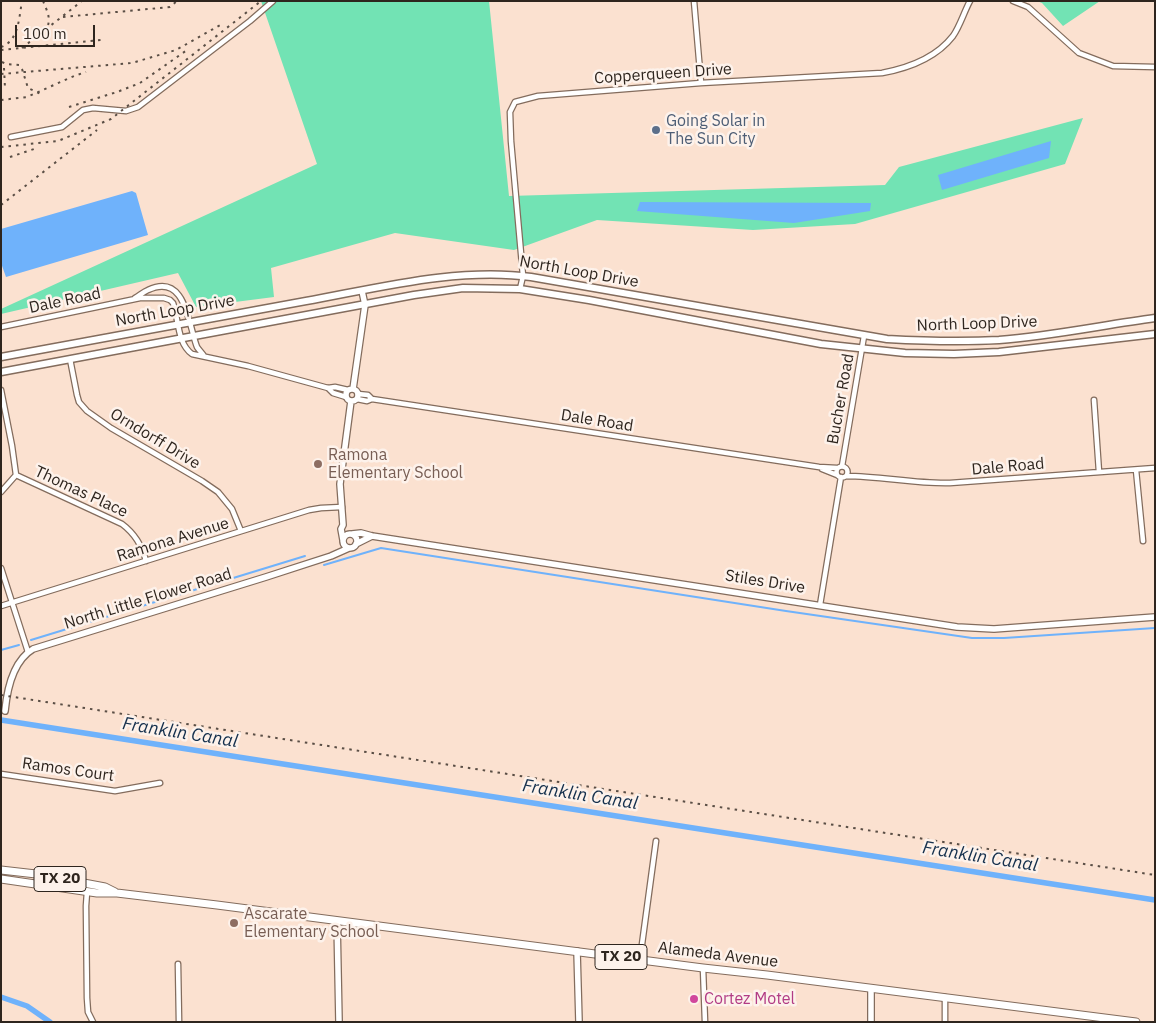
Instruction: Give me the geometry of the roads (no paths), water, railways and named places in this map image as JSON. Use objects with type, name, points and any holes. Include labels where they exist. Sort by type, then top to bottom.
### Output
[{"type":"main road","name":"North Loop Drive","points":[[1,357],[444,277],[492,274],[523,276],[887,339],[998,340],[1155,318]]},
{"type":"main road","name":"North Loop Drive","points":[[1,372],[414,295],[463,288],[520,289],[822,344],[905,353],[954,354],[1034,348],[1155,334]]},
{"type":"main road","points":[[691,319],[694,306]]},
{"type":"main road","points":[[1033,336],[1034,348]]},
{"type":"main road","name":"Alameda Avenue","points":[[1,870],[36,874],[105,887],[117,893]]},
{"type":"main road","name":"Alameda Avenue","points":[[1,879],[87,892],[117,893],[944,997],[1102,1020],[1136,1022]]},
{"type":"street","points":[[11,136],[62,127],[83,110],[93,108],[126,111],[138,107],[250,21],[273,1]]},
{"type":"street","points":[[694,1],[701,83]]},
{"type":"street","name":"Copperqueen Drive","points":[[520,289],[523,276],[510,112],[515,102],[538,96],[701,83],[882,73],[905,68],[934,54],[953,36],[970,1]]},
{"type":"street","points":[[1013,1],[1028,7],[1079,53],[1113,66],[1155,67]]},
{"type":"street","name":"Dale Road","points":[[134,299],[154,288],[170,288],[177,292],[182,298],[198,349],[204,356]]},
{"type":"street","points":[[349,392],[365,305],[362,291]]},
{"type":"street","name":"Dale Road","points":[[1,327],[134,299],[170,300],[175,308],[181,338],[187,351],[197,357],[204,356],[349,392]]},
{"type":"street","name":"Bucher Road","points":[[842,468],[864,336]]},
{"type":"street","name":"Orndorff Drive","points":[[70,360],[79,402],[87,411],[111,428],[218,492],[232,509],[241,532]]},
{"type":"street","points":[[1,390],[4,421],[12,446],[16,475],[1,492]]},
{"type":"street","points":[[349,392],[355,398]]},
{"type":"street","points":[[349,392],[355,398]]},
{"type":"street","points":[[355,398],[340,484],[343,525],[340,529],[344,546],[349,548],[372,536]]},
{"type":"street","name":"Dale Road","points":[[355,398],[367,401],[372,399],[819,467],[842,468],[864,476]]},
{"type":"street","points":[[1094,400],[1099,472]]},
{"type":"street","name":"Dale Road","points":[[819,467],[841,476],[950,483],[1155,468]]},
{"type":"street","points":[[841,476],[836,471],[842,468]]},
{"type":"street","points":[[820,605],[842,468]]},
{"type":"street","points":[[1136,470],[1143,541]]},
{"type":"street","name":"Thomas Place","points":[[16,475],[122,524],[135,536],[146,561]]},
{"type":"street","name":"Ramona Avenue","points":[[1,606],[309,510],[342,507]]},
{"type":"street","points":[[343,525],[356,538],[356,545]]},
{"type":"street","name":"Stiles Drive","points":[[351,534],[361,532],[372,536],[957,626],[994,630],[1155,617]]},
{"type":"street","points":[[337,553],[345,536],[351,534]]},
{"type":"street","name":"North Little Flower Road","points":[[28,652],[38,647],[331,556],[349,548]]},
{"type":"street","points":[[1,568],[28,652],[15,672],[8,692],[5,711]]},
{"type":"street","name":"Ramos Court","points":[[1,774],[115,791],[160,783]]},
{"type":"street","points":[[640,959],[656,841]]},
{"type":"street","points":[[87,892],[88,1012],[93,1022]]},
{"type":"street","points":[[337,921],[340,1022]]},
{"type":"street","points":[[576,951],[579,1022]]},
{"type":"street","points":[[178,964],[179,1022]]},
{"type":"street","points":[[703,968],[705,1022]]},
{"type":"street","points":[[871,988],[871,1022]]},
{"type":"street","points":[[944,997],[945,1022]]},
{"type":"water","points":[[1051,141],[1049,158],[942,190],[938,175]]},
{"type":"water","points":[[132,191],[136,193],[148,235],[6,277],[1,263],[1,229]]},
{"type":"water","points":[[640,202],[871,203],[870,211],[794,223],[637,211]]},
{"type":"waterway","points":[[324,565],[381,548],[972,638],[1004,638],[1155,628]]},
{"type":"waterway","points":[[31,640],[305,556]]},
{"type":"waterway","points":[[1,650],[19,645]]},
{"type":"waterway","name":"Franklin Canal","points":[[1,720],[1155,900]]},
{"type":"waterway","points":[[1,997],[27,1006],[50,1022]]},
{"type":"railway","points":[[1,47],[7,44],[15,34],[22,1]]},
{"type":"railway","points":[[43,1],[49,19],[46,30]]},
{"type":"railway","points":[[22,48],[82,1]]},
{"type":"railway","points":[[63,17],[170,7],[177,1]]},
{"type":"railway","points":[[1,147],[58,141],[111,119],[261,1]]},
{"type":"railway","points":[[1,74],[132,63],[176,50],[222,24]]},
{"type":"railway","points":[[1,50],[101,40]]},
{"type":"railway","points":[[69,107],[140,83],[187,50]]},
{"type":"railway","points":[[2,62],[19,65],[28,88],[41,94]]},
{"type":"railway","points":[[4,68],[5,88]]},
{"type":"railway","points":[[1,100],[27,97],[86,72]]},
{"type":"railway","points":[[1,205],[97,130]]},
{"type":"railway","points":[[10,157],[34,149]]},
{"type":"railway","points":[[1,695],[1155,875]]},
{"type":"place","name":"Going Solar in The Sun City","points":[[656,130]]},
{"type":"place","name":"Ramona Elementary School","points":[[318,464]]},
{"type":"place","name":"Ascarate Elementary School","points":[[234,923]]},
{"type":"place","name":"Cortez Motel","points":[[694,999]]}]
